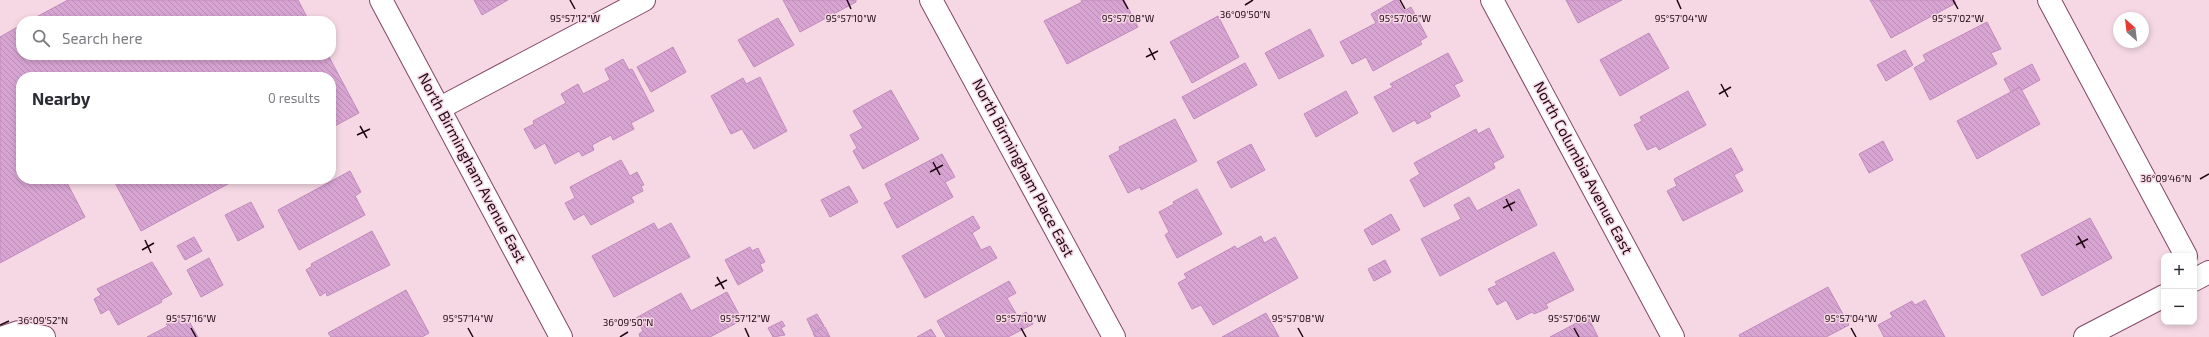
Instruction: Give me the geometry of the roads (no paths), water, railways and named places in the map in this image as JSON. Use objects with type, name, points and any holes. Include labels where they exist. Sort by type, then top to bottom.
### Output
[{"type":"street","name":"North Birmingham Avenue East","points":[[382,0],[561,337]]},
{"type":"street","points":[[440,108],[644,0]]},
{"type":"street","name":"North Birmingham Place East","points":[[931,0],[1114,337]]},
{"type":"street","name":"North Columbia Avenue East","points":[[1492,0],[1673,337]]},
{"type":"street","points":[[2049,0],[2184,253]]},
{"type":"street","points":[[2085,337],[2161,298]]},
{"type":"street","points":[[4,337],[19,332],[39,335]]}]
